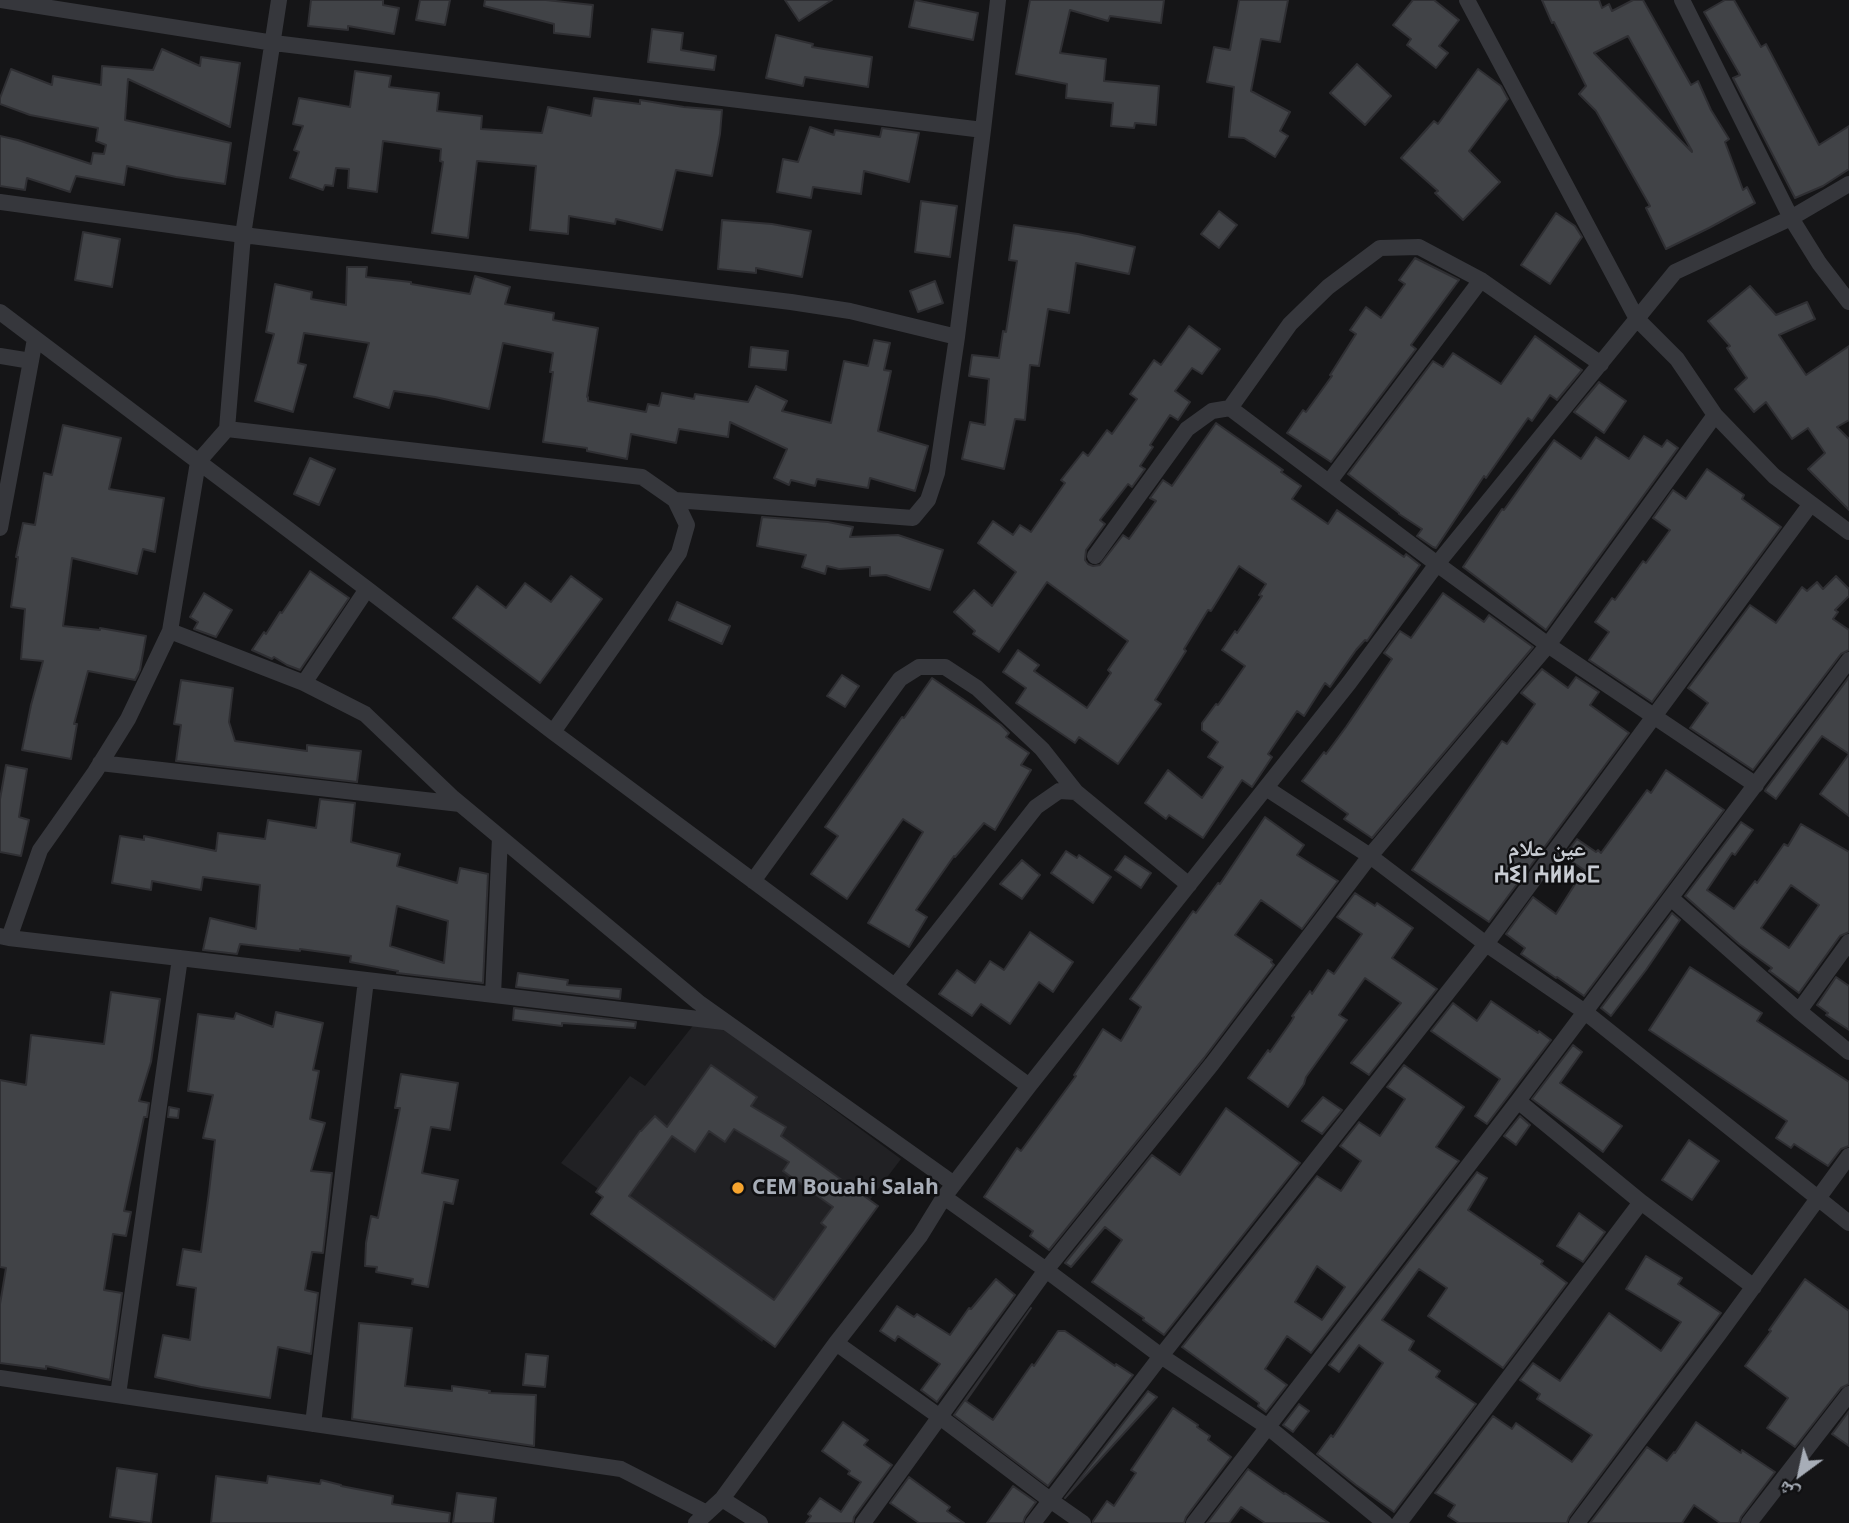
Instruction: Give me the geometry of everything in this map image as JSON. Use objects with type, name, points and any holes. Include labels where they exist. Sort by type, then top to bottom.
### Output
[{"type":"street","points":[[0,0],[274,43],[983,130]]},
{"type":"street","points":[[279,0],[243,235],[227,429],[198,462],[170,631],[128,719],[40,850],[4,937],[726,1022]]},
{"type":"street","points":[[674,500],[913,518],[928,500],[936,473],[957,337],[998,0]]},
{"type":"street","points":[[1467,0],[1637,319],[1677,359],[1715,415],[1774,476],[1849,532]]},
{"type":"street","points":[[1682,0],[1791,218],[1819,263],[1849,302]]},
{"type":"street","points":[[0,1378],[621,1469],[701,1518],[722,1499],[836,1343],[920,1236],[949,1190],[1349,683],[1437,564],[1675,272],[1791,218],[1849,184]]},
{"type":"street","points":[[0,202],[243,235],[791,302],[850,311],[957,337]]},
{"type":"street","points":[[1096,556],[1187,429],[1212,411],[1230,408],[1290,324],[1328,287],[1380,248],[1419,247],[1481,280],[1601,364]]},
{"type":"street","points":[[1329,482],[1481,280]]},
{"type":"street","points":[[0,312],[553,732],[1029,1086]]},
{"type":"street","points":[[0,528],[35,339]]},
{"type":"street","points":[[0,356],[31,361]]},
{"type":"street","points":[[1230,408],[1548,645],[1756,785]]},
{"type":"street","points":[[863,1523],[1046,1270],[1212,1064],[1370,856],[1548,645],[1715,415]]},
{"type":"street","points":[[227,429],[642,477],[674,500],[687,525],[679,553],[553,732]]},
{"type":"street","points":[[1033,1523],[1486,944],[1811,505]]},
{"type":"street","points":[[304,684],[367,589]]},
{"type":"street","points":[[170,631],[304,684],[365,714],[460,804],[698,1002],[949,1190],[1046,1270],[1161,1356],[1268,1427],[1385,1523]]},
{"type":"street","points":[[1194,1523],[1672,899],[1849,660]]},
{"type":"street","points":[[752,881],[900,679],[919,667],[945,667],[977,688],[1042,749],[1076,792],[1189,884]]},
{"type":"street","points":[[100,763],[460,804]]},
{"type":"street","points":[[1266,788],[1370,856],[1486,944],[1585,1012],[1849,1223]]},
{"type":"street","points":[[895,986],[1036,807],[1059,790],[1076,792]]},
{"type":"street","points":[[493,995],[500,837]]},
{"type":"street","points":[[1672,899],[1849,1052]]},
{"type":"street","points":[[1799,1011],[1849,942]]},
{"type":"street","points":[[118,1395],[180,958]]},
{"type":"street","points":[[313,1424],[366,980]]},
{"type":"street","points":[[1518,1101],[1641,1202],[1754,1287]]},
{"type":"street","points":[[1577,1523],[1849,1156]]},
{"type":"street","points":[[1399,1523],[1641,1202]]},
{"type":"street","points":[[836,1343],[1083,1523]]},
{"type":"street","points":[[1749,1523],[1849,1394]]},
{"type":"street","points":[[722,1499],[760,1523]]},
{"type":"shaded area","name":"CEM Bouahi Salah","points":[[703,1013],[901,1159],[762,1342],[620,1233],[633,1213],[561,1163],[630,1076],[645,1086]]},
{"type":"building","points":[[311,0],[383,0],[383,5],[399,8],[394,34],[348,26],[348,30],[308,26]]},
{"type":"building","points":[[420,0],[450,0],[445,25],[416,20]]},
{"type":"building","points":[[485,0],[546,0],[593,5],[590,37],[554,33],[554,24],[484,6]]},
{"type":"building","points":[[785,0],[832,0],[799,21]]},
{"type":"building","points":[[915,0],[978,13],[973,40],[909,27]]},
{"type":"building","points":[[1030,0],[1164,0],[1161,23],[1110,16],[1108,21],[1070,10],[1060,53],[1106,59],[1104,81],[1159,86],[1156,125],[1135,123],[1134,128],[1111,126],[1113,103],[1066,98],[1067,84],[1016,74]]},
{"type":"building","points":[[1239,0],[1288,0],[1280,42],[1261,39],[1251,91],[1290,112],[1280,131],[1288,136],[1275,157],[1244,138],[1229,137],[1234,87],[1207,82],[1214,47],[1230,50]]},
{"type":"building","points":[[1413,0],[1434,0],[1459,20],[1439,46],[1448,53],[1436,68],[1407,45],[1411,39],[1393,25]]},
{"type":"building","points":[[1542,0],[1599,0],[1602,8],[1609,4],[1612,11],[1633,0],[1643,0],[1691,85],[1698,81],[1711,110],[1729,139],[1725,142],[1743,190],[1747,187],[1755,203],[1666,249],[1646,208],[1650,206],[1596,111],[1579,94],[1586,86],[1554,22],[1552,23]],"holes":[[[1628,36],[1692,152],[1594,53]]]},
{"type":"building","points":[[1725,0],[1734,0],[1761,47],[1766,44],[1819,145],[1849,126],[1849,169],[1823,186],[1795,198],[1733,78],[1740,75],[1704,12]]},
{"type":"building","points":[[652,29],[683,33],[681,50],[716,56],[714,70],[648,62]]},
{"type":"building","points":[[776,35],[813,44],[812,47],[872,57],[868,87],[805,77],[803,86],[766,78]]},
{"type":"building","points":[[162,49],[200,66],[201,57],[240,63],[230,127],[128,79],[125,120],[231,143],[225,184],[127,166],[124,185],[76,176],[70,192],[27,178],[25,190],[0,186],[0,136],[91,164],[93,153],[104,154],[106,145],[96,141],[98,128],[30,115],[0,104],[11,69],[52,85],[53,76],[101,85],[102,66],[153,70]]},
{"type":"building","points":[[1357,64],[1391,96],[1365,125],[1330,93]]},
{"type":"building","points":[[1478,69],[1501,86],[1508,99],[1469,151],[1500,182],[1463,220],[1435,193],[1438,191],[1401,158],[1434,121],[1438,124]]},
{"type":"building","points":[[355,71],[391,76],[389,87],[439,93],[437,111],[482,116],[481,129],[542,133],[548,107],[591,116],[594,98],[640,104],[640,100],[722,110],[712,176],[676,170],[662,230],[616,219],[615,224],[569,216],[568,234],[530,230],[536,166],[477,161],[468,238],[432,233],[443,162],[440,161],[441,149],[383,141],[377,192],[348,188],[349,169],[336,168],[333,186],[325,185],[323,190],[290,178],[299,152],[294,150],[303,126],[293,124],[299,98],[350,107]]},
{"type":"building","points":[[810,127],[834,135],[835,130],[880,137],[882,128],[919,133],[909,182],[864,171],[861,194],[813,187],[811,198],[777,192],[783,159],[798,162]]},
{"type":"building","points":[[921,201],[957,206],[950,257],[915,252]]},
{"type":"building","points":[[1219,211],[1237,225],[1219,248],[1201,234]]},
{"type":"building","points":[[1556,213],[1575,226],[1582,237],[1550,284],[1521,265]]},
{"type":"building","points":[[722,220],[772,224],[811,231],[802,277],[756,268],[756,273],[718,269]]},
{"type":"building","points":[[1014,225],[1078,234],[1135,247],[1129,274],[1076,263],[1069,313],[1048,309],[1039,366],[1030,365],[1025,420],[1015,419],[1004,469],[962,459],[970,422],[985,425],[989,379],[969,376],[972,355],[999,358],[1003,331],[1006,332],[1017,261],[1009,260]]},
{"type":"building","points":[[83,232],[120,239],[112,287],[75,280]]},
{"type":"building","points":[[1415,258],[1459,280],[1411,345],[1416,349],[1331,462],[1287,433],[1332,376],[1330,375],[1356,334],[1350,330],[1366,307],[1381,318],[1405,284],[1399,280]]},
{"type":"building","points":[[347,267],[367,267],[366,277],[411,282],[470,294],[475,276],[510,287],[505,304],[554,313],[553,320],[598,328],[588,401],[646,412],[648,404],[659,406],[662,393],[694,399],[695,394],[748,402],[756,386],[787,401],[782,411],[831,423],[844,361],[868,366],[874,340],[890,343],[884,370],[891,371],[878,431],[928,446],[915,491],[870,478],[868,488],[817,479],[815,486],[791,480],[789,485],[774,478],[787,449],[730,422],[728,437],[679,429],[676,443],[631,434],[627,459],[587,451],[587,448],[543,442],[553,372],[550,372],[553,353],[503,343],[489,409],[394,391],[389,408],[354,397],[369,343],[304,333],[298,363],[306,365],[293,412],[255,401],[274,334],[266,332],[275,284],[312,292],[311,299],[346,305]]},
{"type":"building","points":[[935,281],[943,303],[918,312],[910,291]]},
{"type":"building","points":[[1750,286],[1776,315],[1807,302],[1815,319],[1779,335],[1806,375],[1849,346],[1849,420],[1837,427],[1849,439],[1849,510],[1808,469],[1825,453],[1808,428],[1792,439],[1766,402],[1754,412],[1735,389],[1747,378],[1727,348],[1730,346],[1708,321]]},
{"type":"building","points":[[1189,326],[1220,349],[1202,374],[1192,368],[1175,391],[1190,402],[1178,420],[1170,415],[1140,466],[1145,469],[1132,487],[1128,484],[1100,520],[1105,524],[1086,550],[1085,560],[1088,564],[1100,565],[1123,535],[1129,539],[1156,501],[1150,498],[1163,480],[1172,486],[1216,423],[1283,470],[1281,472],[1301,486],[1292,499],[1328,524],[1337,510],[1404,557],[1406,554],[1420,565],[1367,641],[1356,650],[1330,687],[1325,683],[1304,716],[1297,711],[1268,754],[1272,757],[1252,787],[1242,780],[1203,838],[1169,815],[1166,819],[1145,803],[1168,770],[1202,798],[1223,767],[1208,757],[1218,742],[1202,730],[1202,723],[1245,666],[1222,650],[1262,596],[1259,595],[1266,584],[1239,566],[1211,611],[1208,610],[1155,700],[1161,704],[1118,764],[1079,737],[1075,743],[1016,703],[1026,688],[1003,672],[1018,650],[1039,665],[1034,671],[1087,708],[1111,673],[1108,670],[1128,641],[1047,582],[999,652],[973,634],[975,631],[954,612],[974,590],[992,606],[1016,572],[978,543],[993,521],[1013,535],[1020,525],[1031,532],[1065,483],[1061,480],[1083,452],[1088,456],[1107,430],[1112,434],[1137,399],[1130,394],[1154,360],[1161,365]]},
{"type":"building","points":[[1535,336],[1582,370],[1557,400],[1550,395],[1532,421],[1528,418],[1486,478],[1484,476],[1436,548],[1433,547],[1417,536],[1422,529],[1348,474],[1433,361],[1443,367],[1453,353],[1501,384]]},
{"type":"building","points":[[751,347],[788,351],[786,370],[749,367]]},
{"type":"building","points":[[1599,382],[1626,401],[1604,433],[1574,412]]},
{"type":"building","points":[[63,425],[121,438],[109,489],[164,498],[155,552],[143,549],[137,574],[72,558],[63,626],[100,628],[146,636],[140,670],[135,680],[88,671],[74,724],[77,724],[71,759],[22,750],[43,661],[21,659],[25,609],[11,607],[16,557],[23,523],[35,525],[44,473],[52,475]]},
{"type":"building","points":[[1644,436],[1662,447],[1667,440],[1678,448],[1546,630],[1463,567],[1554,440],[1581,459],[1596,437],[1629,459]]},
{"type":"building","points":[[310,458],[335,469],[319,505],[294,494]]},
{"type":"building","points":[[1707,469],[1744,495],[1742,499],[1781,527],[1652,702],[1589,660],[1609,632],[1595,622],[1612,598],[1615,600],[1643,561],[1646,563],[1670,530],[1653,518],[1673,490],[1686,499]]},
{"type":"building","points":[[762,517],[828,522],[853,527],[850,537],[898,535],[943,550],[930,590],[886,575],[870,576],[870,567],[839,569],[827,566],[825,574],[802,567],[806,555],[757,546]]},
{"type":"building","points":[[310,571],[349,598],[300,670],[252,650],[280,612],[282,613]]},
{"type":"building","points":[[571,576],[602,599],[540,683],[453,618],[477,586],[506,608],[525,583],[551,602]]},
{"type":"building","points":[[1836,576],[1849,589],[1849,596],[1835,610],[1838,612],[1833,619],[1849,630],[1849,650],[1841,654],[1753,770],[1690,728],[1708,703],[1688,688],[1750,605],[1776,623],[1802,587],[1807,591],[1817,582],[1823,589]]},
{"type":"building","points":[[204,593],[232,610],[216,637],[194,629],[198,622],[190,617]]},
{"type":"building","points":[[1443,593],[1484,622],[1489,615],[1533,647],[1372,838],[1344,819],[1348,814],[1302,781],[1346,727],[1392,659],[1384,653],[1400,631],[1411,638]]},
{"type":"building","points":[[677,602],[730,626],[722,644],[669,620]]},
{"type":"building","points":[[1542,669],[1568,688],[1576,677],[1599,692],[1590,705],[1629,733],[1489,922],[1412,870],[1502,741],[1507,744],[1535,704],[1521,693]]},
{"type":"building","points":[[842,675],[859,686],[845,707],[827,696]]},
{"type":"building","points":[[1849,677],[1849,754],[1822,736],[1776,799],[1765,791],[1766,789]]},
{"type":"building","points":[[932,678],[1001,725],[1009,733],[1006,737],[1029,753],[1021,765],[1031,770],[995,830],[984,823],[954,856],[916,910],[927,917],[909,947],[868,923],[923,832],[903,819],[847,899],[811,874],[838,836],[825,827]]},
{"type":"building","points":[[181,680],[233,688],[229,722],[235,741],[307,751],[307,745],[361,751],[357,782],[176,761],[181,725],[174,724]]},
{"type":"building","points":[[1849,754],[1849,816],[1820,794]]},
{"type":"building","points":[[6,765],[27,769],[19,817],[29,820],[21,856],[0,852],[0,799]]},
{"type":"building","points":[[1666,770],[1724,810],[1584,996],[1521,954],[1525,948],[1506,934],[1533,897],[1556,914],[1584,870],[1564,856],[1577,839],[1601,853],[1647,790],[1651,793]]},
{"type":"building","points":[[320,799],[355,803],[351,842],[400,854],[397,866],[457,883],[460,868],[488,874],[483,983],[397,973],[398,971],[350,962],[351,956],[300,949],[240,944],[237,954],[203,950],[210,918],[256,929],[260,885],[203,877],[201,890],[152,881],[151,890],[112,883],[120,836],[144,840],[144,836],[216,851],[218,833],[265,839],[268,820],[316,828]],"holes":[[[397,906],[448,921],[444,963],[390,946]]]},
{"type":"building","points":[[1265,817],[1304,845],[1297,855],[1338,881],[1302,929],[1261,900],[1235,935],[1272,960],[1274,965],[1204,1058],[1049,1250],[1030,1236],[1033,1231],[984,1197],[1017,1148],[1021,1151],[1076,1076],[1074,1075],[1103,1029],[1121,1041],[1141,1007],[1130,999],[1193,911],[1196,913],[1218,883],[1220,884]]},
{"type":"building","points":[[1741,822],[1753,830],[1735,855],[1732,853],[1707,890],[1734,909],[1755,881],[1757,883],[1784,844],[1788,846],[1801,824],[1849,852],[1849,932],[1840,936],[1799,993],[1769,971],[1772,968],[1739,944],[1685,896]],"holes":[[[1791,885],[1819,905],[1789,948],[1761,928]]]},
{"type":"building","points":[[1066,851],[1077,858],[1079,855],[1111,877],[1093,903],[1051,873]]},
{"type":"building","points":[[1125,856],[1151,873],[1141,888],[1115,870]]},
{"type":"building","points":[[1022,860],[1040,875],[1022,899],[1000,884]]},
{"type":"building","points":[[1355,893],[1375,906],[1377,903],[1413,928],[1392,958],[1437,989],[1369,1075],[1351,1063],[1401,1003],[1365,978],[1339,1015],[1347,1020],[1288,1107],[1248,1078],[1268,1050],[1270,1052],[1310,991],[1312,994],[1328,970],[1334,974],[1362,934],[1337,917]]},
{"type":"building","points":[[1672,913],[1680,920],[1611,1016],[1601,1008]]},
{"type":"building","points":[[1030,932],[1073,962],[1053,992],[1039,982],[1010,1024],[981,1004],[972,1016],[939,994],[957,970],[975,983],[990,961],[1004,970]]},
{"type":"building","points":[[1690,967],[1762,1013],[1757,1021],[1849,1082],[1849,1146],[1841,1149],[1828,1166],[1794,1144],[1791,1148],[1776,1138],[1787,1121],[1649,1030]]},
{"type":"building","points":[[518,973],[568,980],[567,985],[621,989],[620,999],[516,987]]},
{"type":"building","points":[[1836,977],[1849,986],[1849,1030],[1826,1015],[1828,1013],[1817,1005]]},
{"type":"building","points":[[111,992],[160,999],[151,1062],[139,1101],[149,1103],[147,1117],[144,1117],[124,1211],[131,1212],[126,1236],[113,1234],[104,1290],[122,1293],[110,1380],[46,1366],[46,1369],[0,1363],[0,1304],[6,1268],[0,1267],[0,1080],[26,1085],[31,1035],[104,1044]]},
{"type":"building","points":[[1491,1001],[1551,1040],[1487,1124],[1475,1116],[1500,1079],[1431,1031],[1453,1003],[1477,1021]]},
{"type":"building","points":[[514,1008],[636,1022],[635,1028],[562,1023],[562,1026],[513,1020]]},
{"type":"building","points":[[276,1012],[323,1023],[313,1070],[319,1071],[310,1119],[325,1123],[311,1171],[332,1173],[323,1253],[312,1252],[305,1290],[318,1293],[311,1354],[278,1347],[270,1398],[155,1377],[163,1335],[190,1340],[196,1288],[177,1285],[183,1249],[201,1252],[209,1192],[215,1140],[203,1138],[213,1095],[188,1091],[198,1014],[234,1019],[236,1013],[273,1027]]},
{"type":"building","points":[[1573,1045],[1582,1052],[1560,1083],[1622,1126],[1603,1152],[1532,1099]]},
{"type":"building","points":[[711,1065],[757,1097],[751,1106],[786,1127],[781,1136],[878,1206],[775,1347],[591,1214],[603,1197],[596,1192],[640,1131],[655,1116],[667,1127]],"holes":[[[734,1129],[789,1162],[783,1171],[833,1207],[821,1223],[826,1227],[774,1300],[629,1196],[672,1136],[695,1152],[709,1131],[725,1142]]]},
{"type":"building","points":[[1404,1065],[1464,1107],[1436,1147],[1459,1161],[1311,1353],[1287,1336],[1265,1369],[1287,1385],[1266,1412],[1258,1406],[1259,1403],[1182,1347],[1317,1176],[1341,1191],[1361,1161],[1340,1146],[1359,1122],[1380,1136],[1405,1099],[1387,1087]],"holes":[[[1317,1266],[1345,1287],[1322,1320],[1295,1302]]]},
{"type":"building","points":[[401,1074],[458,1083],[450,1130],[431,1127],[422,1173],[458,1180],[453,1204],[444,1202],[428,1287],[412,1284],[413,1279],[376,1272],[377,1267],[365,1266],[371,1216],[378,1218],[400,1108],[395,1108]]},
{"type":"building","points":[[1323,1097],[1342,1110],[1322,1134],[1302,1121]]},
{"type":"building","points":[[169,1107],[179,1109],[178,1118],[168,1117]]},
{"type":"building","points":[[1226,1108],[1300,1163],[1164,1335],[1092,1282],[1122,1240],[1105,1227],[1071,1267],[1065,1263],[1152,1155],[1180,1175]]},
{"type":"building","points":[[1520,1116],[1530,1125],[1516,1145],[1504,1136]]},
{"type":"building","points":[[1689,1140],[1719,1161],[1692,1200],[1662,1180]]},
{"type":"building","points":[[1477,1172],[1487,1178],[1468,1210],[1543,1261],[1541,1264],[1567,1283],[1503,1368],[1428,1316],[1447,1288],[1419,1269],[1382,1320],[1414,1341],[1409,1350],[1440,1371],[1436,1377],[1476,1404],[1394,1512],[1317,1454],[1331,1435],[1333,1437],[1383,1363],[1359,1345],[1339,1372],[1329,1365]]},
{"type":"building","points":[[1579,1213],[1605,1232],[1583,1262],[1557,1246]]},
{"type":"building","points":[[1646,1256],[1682,1278],[1678,1284],[1721,1313],[1567,1523],[1459,1523],[1448,1516],[1455,1505],[1435,1493],[1493,1416],[1512,1429],[1516,1423],[1572,1462],[1592,1435],[1537,1399],[1540,1394],[1520,1380],[1533,1363],[1560,1381],[1609,1313],[1661,1351],[1681,1322],[1626,1289]]},
{"type":"building","points":[[996,1279],[1015,1295],[937,1402],[921,1390],[940,1364],[898,1336],[895,1341],[880,1331],[897,1306],[914,1317],[917,1314],[950,1335],[969,1308],[971,1309]]},
{"type":"building","points":[[1805,1279],[1849,1311],[1849,1384],[1841,1388],[1795,1447],[1767,1428],[1788,1398],[1745,1366]]},
{"type":"building","points":[[1031,1308],[966,1401],[993,1420],[1058,1331],[1065,1331],[1115,1366],[1116,1364],[1133,1375],[1048,1486],[954,1415]]},
{"type":"building","points":[[359,1323],[412,1328],[405,1386],[452,1391],[452,1386],[490,1391],[489,1393],[536,1395],[534,1446],[352,1419]]},
{"type":"building","points":[[526,1354],[548,1356],[545,1387],[523,1385]]},
{"type":"building","points":[[1148,1391],[1157,1397],[1065,1498]]},
{"type":"building","points":[[1299,1404],[1309,1411],[1293,1432],[1283,1425]]},
{"type":"building","points":[[1173,1408],[1198,1425],[1197,1427],[1210,1436],[1208,1440],[1231,1457],[1184,1523],[1093,1523],[1107,1501],[1114,1506],[1136,1473],[1131,1470]]},
{"type":"building","points":[[1849,1411],[1849,1446],[1832,1434]]},
{"type":"building","points":[[843,1422],[868,1440],[864,1445],[892,1465],[854,1517],[853,1523],[806,1523],[811,1516],[808,1514],[820,1498],[841,1512],[861,1482],[822,1451]]},
{"type":"building","points":[[1696,1422],[1741,1453],[1742,1450],[1775,1472],[1739,1523],[1720,1523],[1694,1505],[1682,1523],[1590,1523],[1647,1447],[1667,1461]]},
{"type":"building","points":[[117,1468],[157,1474],[151,1523],[110,1517]]},
{"type":"building","points":[[1248,1469],[1329,1523],[1265,1523],[1241,1507],[1229,1523],[1207,1523]]},
{"type":"building","points":[[216,1476],[267,1483],[268,1476],[320,1484],[321,1480],[393,1496],[392,1504],[450,1513],[449,1523],[211,1523]]},
{"type":"building","points":[[909,1477],[950,1507],[947,1511],[964,1523],[919,1523],[890,1503]]},
{"type":"building","points":[[1013,1486],[1036,1502],[1023,1523],[987,1523]]},
{"type":"building","points":[[457,1493],[496,1498],[493,1523],[453,1523]]},
{"type":"place","name":"CEM Bouahi Salah","points":[[738,1188]]},
{"type":"district","name":"عين علام ⵄⵉⵏ ⵄⵍⵍⴰⵎ","points":[[1547,862]]}]
